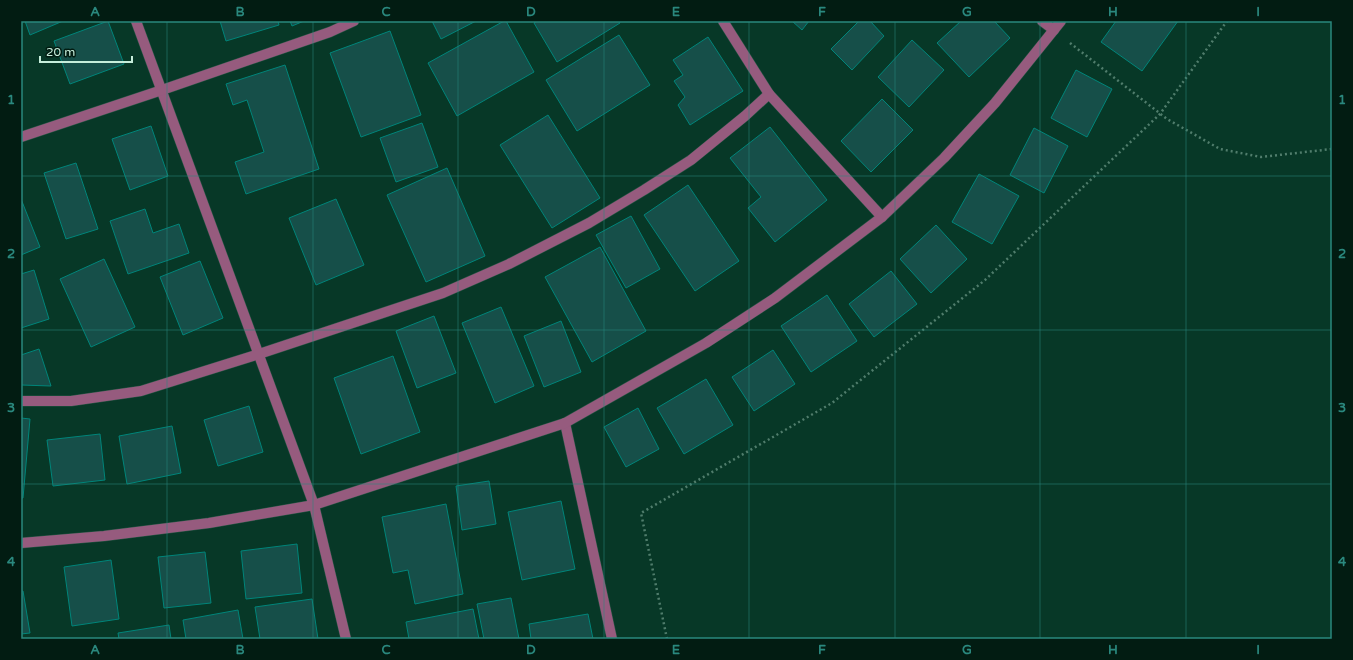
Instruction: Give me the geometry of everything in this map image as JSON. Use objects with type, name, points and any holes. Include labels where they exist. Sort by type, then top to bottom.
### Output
[{"type":"lane","points":[[136,21],[314,505],[346,639]]},
{"type":"lane","points":[[21,137],[330,32],[354,21]]},
{"type":"lane","points":[[724,21],[769,94],[882,217]]},
{"type":"lane","points":[[1042,21],[1054,30]]},
{"type":"lane","points":[[21,543],[142,532],[209,523],[314,505],[565,423],[706,343],[769,302],[882,217],[944,158],[995,103],[1061,21]]},
{"type":"lane","points":[[21,401],[71,401],[141,391],[259,354],[443,292],[509,264],[589,223],[644,190],[691,160],[745,116],[769,94]]},
{"type":"lane","points":[[565,423],[612,639]]},
{"type":"path","points":[[668,639],[641,513],[832,403],[985,280],[1160,114],[1227,21]]},
{"type":"path","points":[[1054,30],[1160,114],[1220,149],[1261,157],[1332,149]]},
{"type":"building","points":[[25,21],[63,21],[30,35]]},
{"type":"building","points":[[108,21],[124,64],[70,84],[54,41]]},
{"type":"building","points":[[220,21],[278,21],[279,25],[226,41]]},
{"type":"building","points":[[290,21],[304,21],[292,26]]},
{"type":"building","points":[[432,21],[476,21],[441,39]]},
{"type":"building","points":[[506,21],[534,72],[457,116],[428,63]]},
{"type":"building","points":[[537,21],[619,21],[620,23],[557,62],[534,23]]},
{"type":"building","points":[[792,21],[809,21],[802,30]]},
{"type":"building","points":[[859,21],[870,21],[884,36],[852,70],[831,49]]},
{"type":"building","points":[[961,21],[994,21],[1010,38],[969,77],[937,43]]},
{"type":"building","points":[[1116,21],[1178,21],[1142,71],[1101,42]]},
{"type":"building","points":[[390,31],[421,115],[361,137],[330,53]]},
{"type":"building","points":[[619,35],[650,85],[577,131],[546,80]]},
{"type":"building","points":[[708,37],[743,91],[690,125],[678,105],[685,97],[674,81],[683,75],[673,60]]},
{"type":"building","points":[[912,40],[944,70],[909,107],[878,77]]},
{"type":"building","points":[[285,65],[319,169],[246,194],[235,162],[264,152],[247,100],[233,105],[226,84]]},
{"type":"building","points":[[1076,70],[1112,89],[1087,137],[1051,118]]},
{"type":"building","points":[[882,99],[913,130],[871,172],[841,141]]},
{"type":"building","points":[[548,115],[600,198],[552,228],[500,145]]},
{"type":"building","points":[[422,123],[438,167],[396,182],[380,138]]},
{"type":"building","points":[[151,126],[168,176],[130,190],[112,139]]},
{"type":"building","points":[[770,127],[827,200],[775,242],[748,208],[761,197],[730,158]]},
{"type":"building","points":[[1034,128],[1068,146],[1044,193],[1010,175]]},
{"type":"building","points":[[76,163],[98,229],[66,239],[44,173]]},
{"type":"building","points":[[447,168],[485,256],[426,282],[387,195]]},
{"type":"building","points":[[979,174],[1019,196],[992,244],[952,222]]},
{"type":"building","points":[[688,185],[739,261],[695,291],[644,215]]},
{"type":"building","points":[[21,199],[40,247],[21,255]]},
{"type":"building","points":[[336,199],[364,265],[316,285],[289,218]]},
{"type":"building","points":[[145,209],[153,233],[179,224],[189,253],[128,274],[110,221]]},
{"type":"building","points":[[631,216],[660,269],[626,288],[596,235]]},
{"type":"building","points":[[936,225],[967,259],[931,293],[900,259]]},
{"type":"building","points":[[600,247],[646,331],[592,362],[545,277]]},
{"type":"building","points":[[104,259],[135,327],[91,347],[60,279]]},
{"type":"building","points":[[200,261],[223,318],[183,335],[160,277]]},
{"type":"building","points":[[34,270],[49,319],[21,328],[21,274]]},
{"type":"building","points":[[891,271],[917,304],[874,337],[849,304]]},
{"type":"building","points":[[827,295],[857,341],[811,372],[781,326]]},
{"type":"building","points":[[501,307],[534,386],[495,403],[462,323]]},
{"type":"building","points":[[434,316],[456,373],[417,388],[396,331]]},
{"type":"building","points":[[561,321],[581,372],[544,387],[524,336]]},
{"type":"building","points":[[39,349],[51,386],[21,385],[21,355]]},
{"type":"building","points":[[773,350],[795,384],[754,411],[732,377]]},
{"type":"building","points":[[393,356],[420,432],[361,454],[334,378]]},
{"type":"building","points":[[706,379],[733,425],[684,454],[657,408]]},
{"type":"building","points":[[249,406],[263,452],[218,466],[204,420]]},
{"type":"building","points":[[638,408],[659,449],[626,467],[604,427]]},
{"type":"building","points":[[21,418],[30,419],[23,498],[21,498]]},
{"type":"building","points":[[172,426],[181,473],[127,484],[119,436]]},
{"type":"building","points":[[100,434],[105,480],[53,486],[47,440]]},
{"type":"building","points":[[489,481],[496,524],[462,530],[456,486]]},
{"type":"building","points":[[561,501],[575,569],[522,580],[508,512]]},
{"type":"building","points":[[446,504],[463,594],[415,604],[408,570],[393,573],[382,517]]},
{"type":"building","points":[[297,544],[302,593],[246,599],[241,551]]},
{"type":"building","points":[[205,552],[211,603],[164,608],[158,557]]},
{"type":"building","points":[[111,560],[119,619],[72,626],[64,567]]},
{"type":"building","points":[[21,591],[23,591],[30,633],[21,634]]},
{"type":"building","points":[[511,598],[519,639],[484,639],[477,604]]},
{"type":"building","points":[[312,599],[318,639],[260,639],[255,607]]},
{"type":"building","points":[[473,609],[479,639],[409,639],[406,622]]},
{"type":"building","points":[[238,610],[243,639],[186,639],[183,620]]},
{"type":"building","points":[[588,614],[593,639],[531,639],[529,624]]},
{"type":"building","points":[[169,625],[171,639],[119,639],[118,633]]}]
